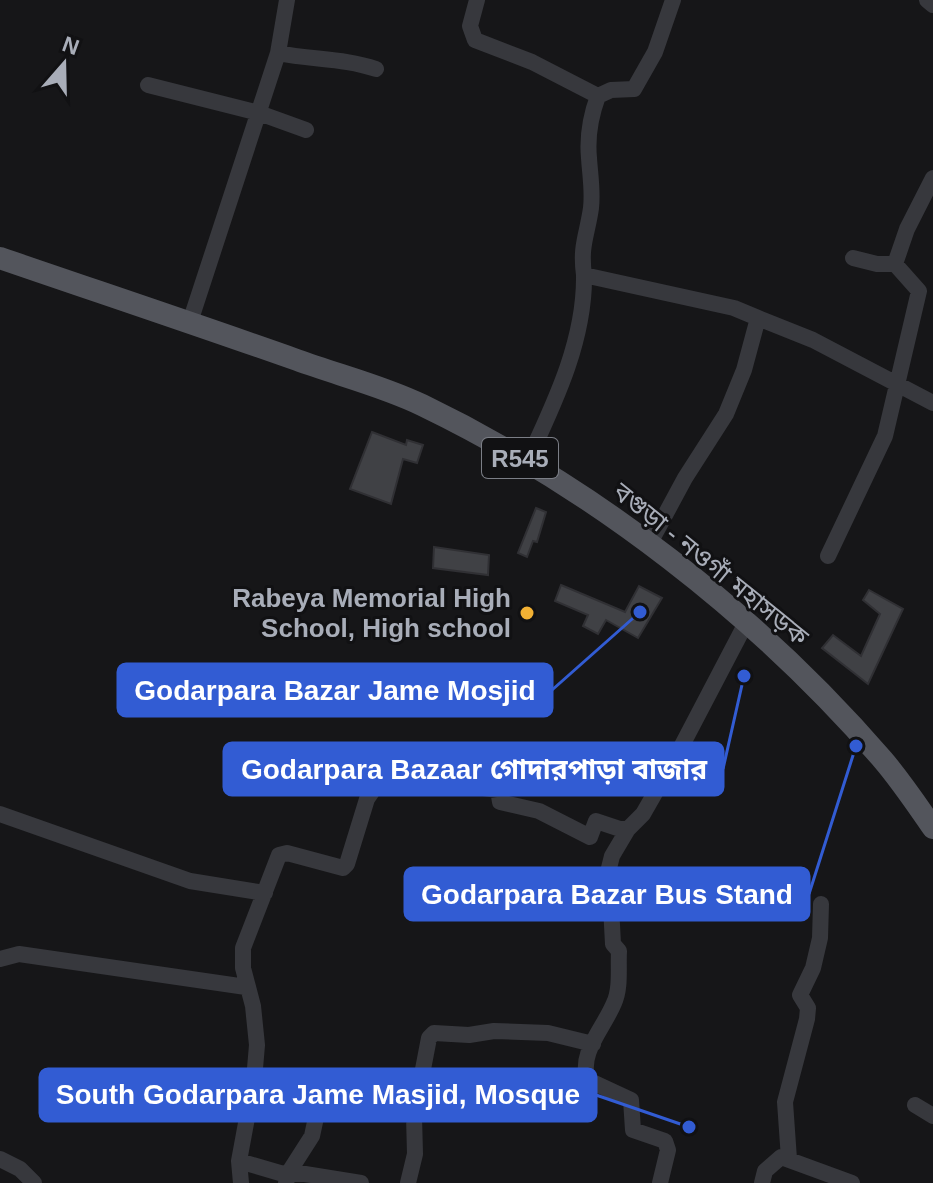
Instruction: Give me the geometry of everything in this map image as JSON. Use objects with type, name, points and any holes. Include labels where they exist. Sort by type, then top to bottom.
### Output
[{"type":"main road","name":"বগুড়া - নওগাঁ মহাসড়ক","points":[[0,258],[420,404],[527,462],[615,517],[746,623],[802,674],[884,761],[933,828]]},
{"type":"street","points":[[190,322],[278,53],[287,0]]},
{"type":"street","points":[[477,0],[470,26],[475,40],[532,62],[598,96]]},
{"type":"street","points":[[527,462],[554,405],[585,304],[581,252],[591,207],[591,114],[598,96],[611,90],[634,89],[655,52],[673,0]]},
{"type":"street","points":[[927,0],[933,5]]},
{"type":"street","points":[[278,53],[301,58],[342,60],[376,69]]},
{"type":"street","points":[[148,85],[259,113],[306,130]]},
{"type":"street","points":[[895,264],[907,229],[933,178]]},
{"type":"street","points":[[828,556],[885,436],[897,385],[926,293],[895,264],[877,264],[853,258]]},
{"type":"street","points":[[584,275],[734,308],[813,340],[933,403]]},
{"type":"street","points":[[650,543],[685,478],[726,414],[744,370],[758,318]]},
{"type":"street","points":[[660,1183],[667,1145],[665,1141],[633,1130],[631,1100],[588,1080],[585,1060],[617,994],[619,951],[613,944],[609,868],[612,856],[628,829],[643,814],[746,623]]},
{"type":"street","points":[[241,1183],[239,1161],[254,1080],[257,1045],[253,1006],[243,968],[243,948],[279,855],[287,853],[343,868],[347,864],[367,799],[384,774],[498,790],[500,802],[539,811],[590,837],[596,821],[628,829]]},
{"type":"street","points":[[0,814],[190,881],[265,893]]},
{"type":"street","points":[[789,1159],[785,1102],[807,1019],[808,1008],[800,995],[813,968],[820,938],[821,904]]},
{"type":"street","points":[[0,959],[19,954],[246,987]]},
{"type":"street","points":[[408,1183],[415,1154],[414,1116],[429,1038],[434,1033],[548,1033],[593,1044]]},
{"type":"street","points":[[287,1178],[312,1136],[321,1094],[374,1104],[414,1116]]},
{"type":"street","points":[[915,1105],[933,1116]]},
{"type":"street","points":[[762,1183],[765,1171],[781,1157],[852,1183]]},
{"type":"street","points":[[0,1159],[20,1169],[34,1183]]},
{"type":"street","points":[[239,1161],[287,1178],[361,1183]]},
{"type":"building","points":[[372,432],[406,445],[407,440],[423,445],[417,463],[403,459],[391,504],[350,489]]},
{"type":"building","points":[[536,508],[546,512],[537,542],[533,541],[527,557],[518,553]]},
{"type":"building","points":[[434,547],[489,555],[488,575],[433,568]]},
{"type":"building","points":[[561,585],[625,612],[639,586],[662,598],[638,638],[606,620],[598,634],[583,626],[588,615],[555,601]]},
{"type":"building","points":[[869,590],[903,609],[868,684],[822,648],[833,635],[861,656],[880,614],[863,600]]},
{"type":"place","name":"Godarpara Bazar Jame Mosjid","points":[[640,612]]},
{"type":"place","name":"Rabeya Memorial High School, High school","points":[[527,613]]},
{"type":"place","name":"Godarpara Bazaar গোদারপাড়া বাজার","points":[[744,676]]},
{"type":"place","name":"Godarpara Bazar Bus Stand","points":[[856,746]]},
{"type":"place","name":"South Godarpara Jame Masjid, Mosque","points":[[689,1127]]}]
